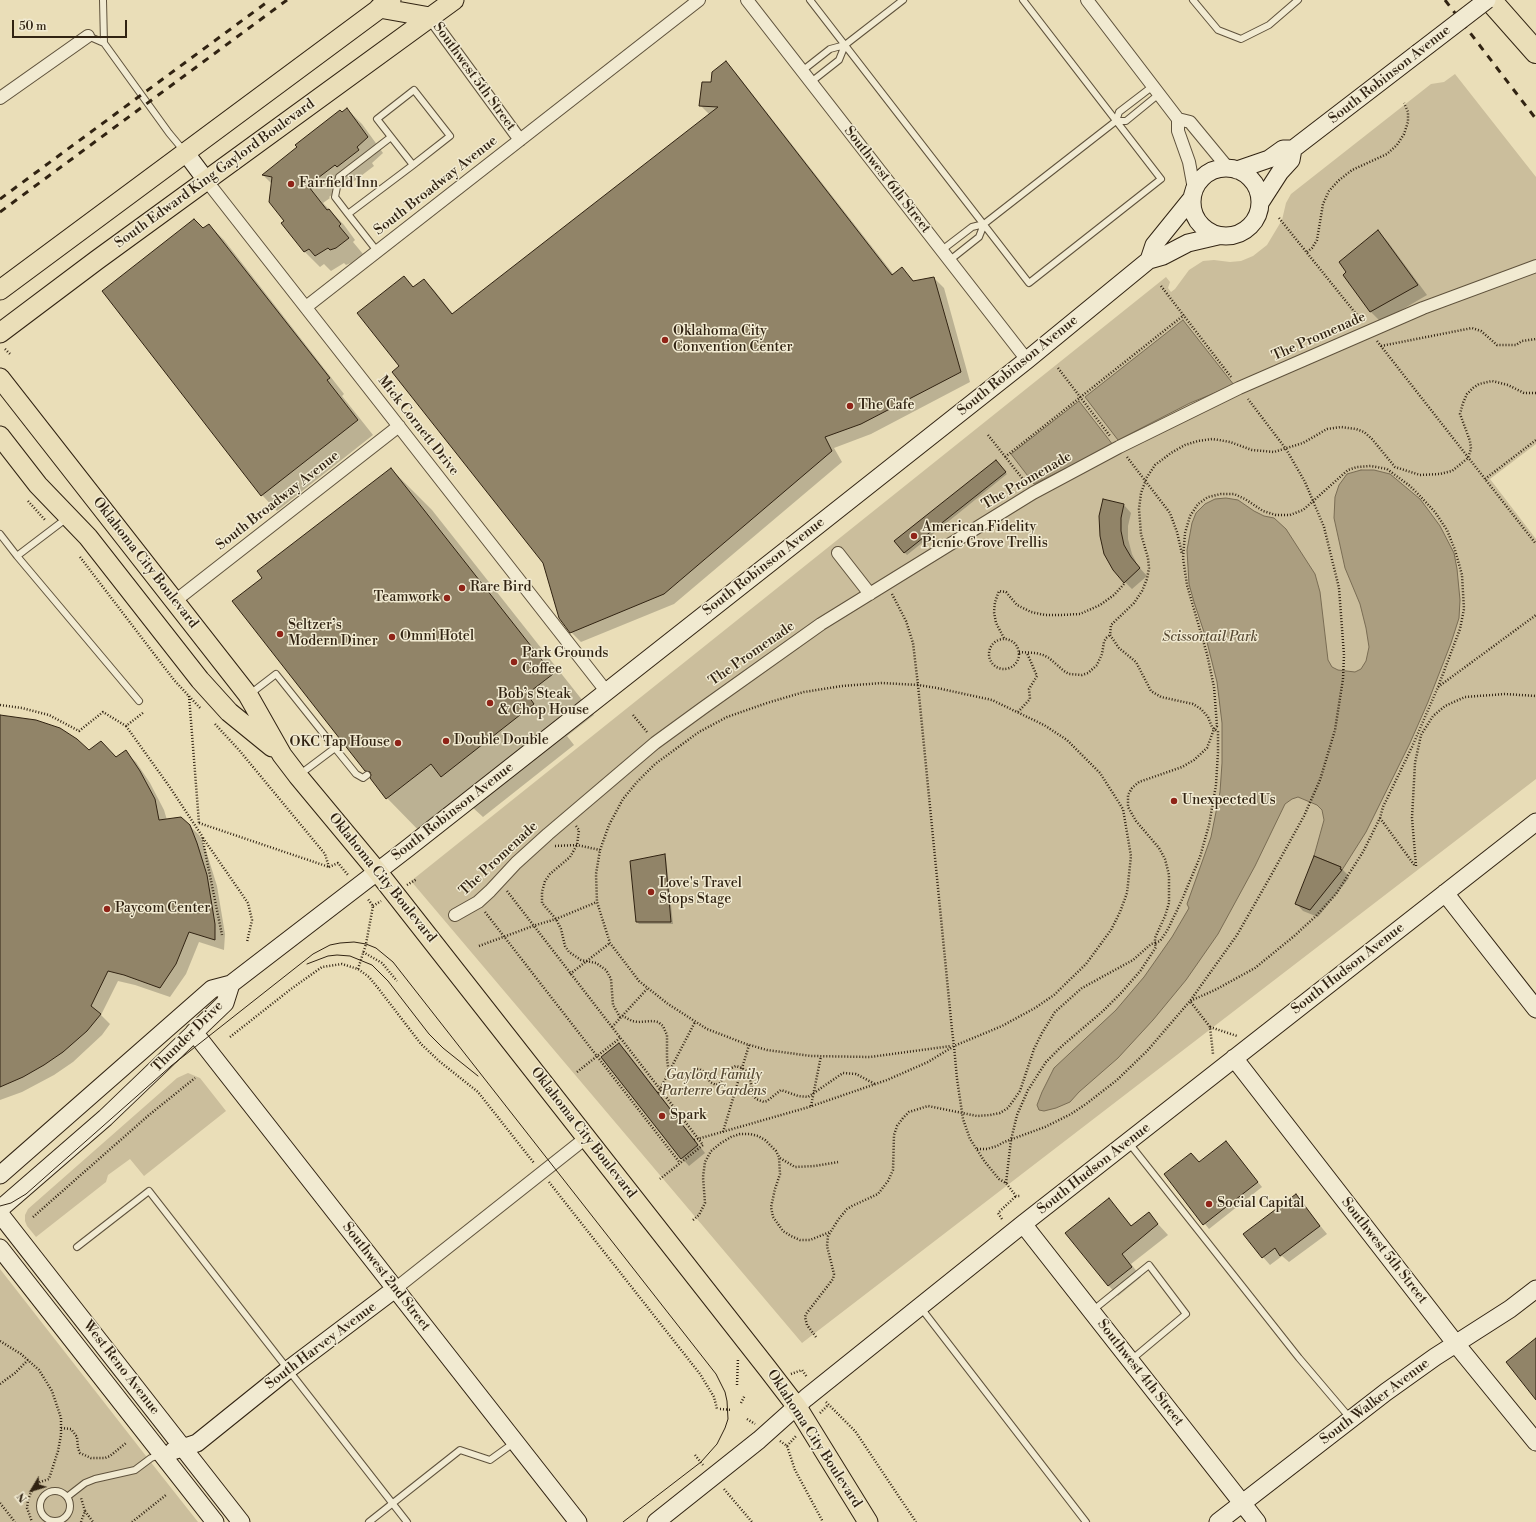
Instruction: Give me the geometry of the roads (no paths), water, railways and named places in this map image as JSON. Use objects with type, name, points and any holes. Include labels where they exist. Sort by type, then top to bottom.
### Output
[{"type":"highway","points":[[1490,0],[1536,52]]},
{"type":"main road","name":"South Edward King Gaylord Boulevard","points":[[0,334],[206,180],[454,0]]},
{"type":"main road","name":"South Robinson Avenue","points":[[1232,169],[1269,159],[1283,149],[1293,149],[1487,0]]},
{"type":"main road","name":"Southwest 5th Street","points":[[385,4],[430,17]]},
{"type":"main road","points":[[0,290],[385,4]]},
{"type":"main road","name":"South Robinson Avenue","points":[[1260,203],[1280,172],[1291,160],[1293,149]]},
{"type":"main road","points":[[185,152],[206,180]]},
{"type":"main road","points":[[1218,169],[1232,169],[1246,174],[1253,182],[1259,193],[1260,203],[1258,213],[1254,223],[1247,230],[1238,235],[1227,237],[1218,236],[1210,232],[1198,222],[1192,208],[1193,193],[1203,177],[1208,173],[1218,169]]},
{"type":"main road","name":"South Robinson Avenue","points":[[1149,260],[1154,245],[1193,193]]},
{"type":"main road","name":"South Robinson Avenue","points":[[377,871],[1027,360],[1149,260],[1163,256],[1188,243],[1218,236]]},
{"type":"main road","name":"Oklahoma City Boulevard","points":[[0,378],[175,600],[248,696],[282,755],[298,776],[377,871],[767,1368],[796,1407],[868,1522]]},
{"type":"main road","name":"Oklahoma City Boulevard","points":[[0,436],[38,485],[88,537],[200,680],[229,712],[282,755]]},
{"type":"main road","name":"South Hudson Avenue","points":[[656,1522],[759,1440],[806,1398],[1023,1224],[1536,822]]},
{"type":"main road","points":[[231,984],[377,871]]},
{"type":"main road","points":[[1445,893],[1536,1009]]},
{"type":"main road","name":"Thunder Drive","points":[[0,1175],[212,989],[231,984]]},
{"type":"main road","name":"Thunder Drive","points":[[0,1209],[105,1118],[225,1003],[231,984]]},
{"type":"main road","name":"Southwest 2nd Street","points":[[194,1032],[578,1522]]},
{"type":"main road","name":"Southwest 5th Street","points":[[1234,1058],[1456,1344],[1536,1442]]},
{"type":"main road","name":"West Reno Avenue","points":[[0,1214],[241,1522]]},
{"type":"main road","name":"Southwest 4th Street","points":[[1023,1224],[1256,1522]]},
{"type":"main road","name":"West Reno Avenue","points":[[0,1248],[215,1522]]},
{"type":"main road","name":"South Harvey Avenue","points":[[162,1454],[197,1443],[289,1369],[395,1289]]},
{"type":"main road","name":"South Walker Avenue","points":[[1218,1522],[1392,1388],[1510,1309],[1536,1289]]},
{"type":"street","name":"South Broadway Avenue","points":[[306,307],[699,0]]},
{"type":"street","name":"Southwest 6th Street","points":[[747,0],[1027,360]]},
{"type":"street","points":[[1086,0],[1178,119],[1178,131],[1189,162],[1193,193]]},
{"type":"street","name":"Southwest 5th Street","points":[[430,17],[520,140]]},
{"type":"street","points":[[0,98],[88,36]]},
{"type":"street","points":[[1178,119],[1190,122],[1232,169]]},
{"type":"street","name":"Mick Cornett Drive","points":[[206,180],[606,691]]},
{"type":"street","name":"The Promenade","points":[[455,915],[478,902],[516,863],[661,738],[821,624],[1033,493],[1118,447],[1239,388],[1423,308],[1536,266]]},
{"type":"street","name":"South Broadway Avenue","points":[[175,600],[399,426]]},
{"type":"street","points":[[838,553],[870,594]]},
{"type":"street","name":"South Harvey Avenue","points":[[395,1289],[587,1137]]},
{"type":"lane","points":[[103,0],[104,43]]},
{"type":"lane","points":[[810,0],[1029,283],[1161,179],[1023,0]]},
{"type":"lane","points":[[802,71],[830,48],[845,45],[903,0]]},
{"type":"lane","points":[[1193,0],[1199,10],[1218,30],[1241,39],[1269,25],[1298,0]]},
{"type":"lane","points":[[88,36],[104,43],[185,152]]},
{"type":"lane","points":[[811,82],[839,60],[845,45]]},
{"type":"lane","points":[[348,214],[413,165],[450,136],[414,90],[377,119],[413,165]]},
{"type":"lane","points":[[1116,121],[1126,121],[1156,90]]},
{"type":"lane","points":[[942,250],[972,227],[984,224],[1116,121],[1119,112],[1156,90]]},
{"type":"lane","points":[[377,251],[335,197],[339,178],[391,137]]},
{"type":"lane","points":[[950,260],[979,237],[984,224]]},
{"type":"lane","points":[[18,556],[69,517]]},
{"type":"lane","points":[[0,534],[140,701]]},
{"type":"lane","points":[[248,696],[276,674],[356,774],[363,778],[367,775]]},
{"type":"lane","points":[[298,776],[335,748]]},
{"type":"lane","points":[[1128,1142],[1351,1420]]},
{"type":"lane","points":[[77,1247],[149,1191],[407,1522]]},
{"type":"lane","points":[[1091,1311],[1149,1265],[1186,1314],[1130,1361]]},
{"type":"lane","points":[[921,1307],[1086,1522]]},
{"type":"lane","points":[[369,1522],[460,1450],[490,1460],[515,1441]]},
{"type":"lane","points":[[67,1497],[85,1483],[94,1479],[135,1470],[151,1458],[162,1454]]},
{"type":"lane","points":[[55,1491],[61,1492],[67,1497],[70,1503],[68,1514],[62,1519],[52,1521],[46,1519],[42,1514],[40,1502],[46,1493],[55,1491]]},
{"type":"tram line","points":[[0,1206],[11,1203],[26,1194],[171,1066],[313,954],[330,945],[340,943],[354,942],[366,944],[376,948],[393,962],[716,1374],[725,1392],[728,1419],[717,1444],[701,1462],[623,1522]]},
{"type":"tram line","points":[[307,964],[328,956],[337,955],[350,956],[372,965],[388,981],[429,1034],[443,1048],[478,1076]]},
{"type":"railway","points":[[0,199],[270,0]]},
{"type":"railway","points":[[0,212],[287,0]]},
{"type":"railway","points":[[1445,0],[1536,119]]},
{"type":"place","name":"Fairfield Inn","points":[[291,184]]},
{"type":"place","name":"Oklahoma City Convention Center","points":[[665,340]]},
{"type":"place","name":"The Cafe","points":[[850,406]]},
{"type":"place","name":"American Fidelity Picnic Grove Trellis","points":[[914,536]]},
{"type":"place","name":"Rare Bird","points":[[462,588]]},
{"type":"place","name":"Teamwork","points":[[447,598]]},
{"type":"place","name":"Seltzer’s Modern Diner","points":[[280,634]]},
{"type":"place","name":"Omni Hotel","points":[[392,637]]},
{"type":"place","name":"Park Grounds Coffee","points":[[514,662]]},
{"type":"place","name":"Bob’s Steak & Chop House","points":[[490,703]]},
{"type":"place","name":"Double Double","points":[[446,741]]},
{"type":"place","name":"OKC Tap House","points":[[398,743]]},
{"type":"place","name":"Unexpected Us","points":[[1174,801]]},
{"type":"place","name":"Love's Travel Stops Stage","points":[[651,892]]},
{"type":"place","name":"Paycom Center","points":[[107,909]]},
{"type":"place","name":"Spark","points":[[662,1116]]},
{"type":"place","name":"Social Capital","points":[[1209,1204]]},
{"type":"park label","name":"Scissortail Park","points":[[1210,638]]},
{"type":"park label","name":"Gaylord Family Parterre Gardens","points":[[714,1084]]}]
